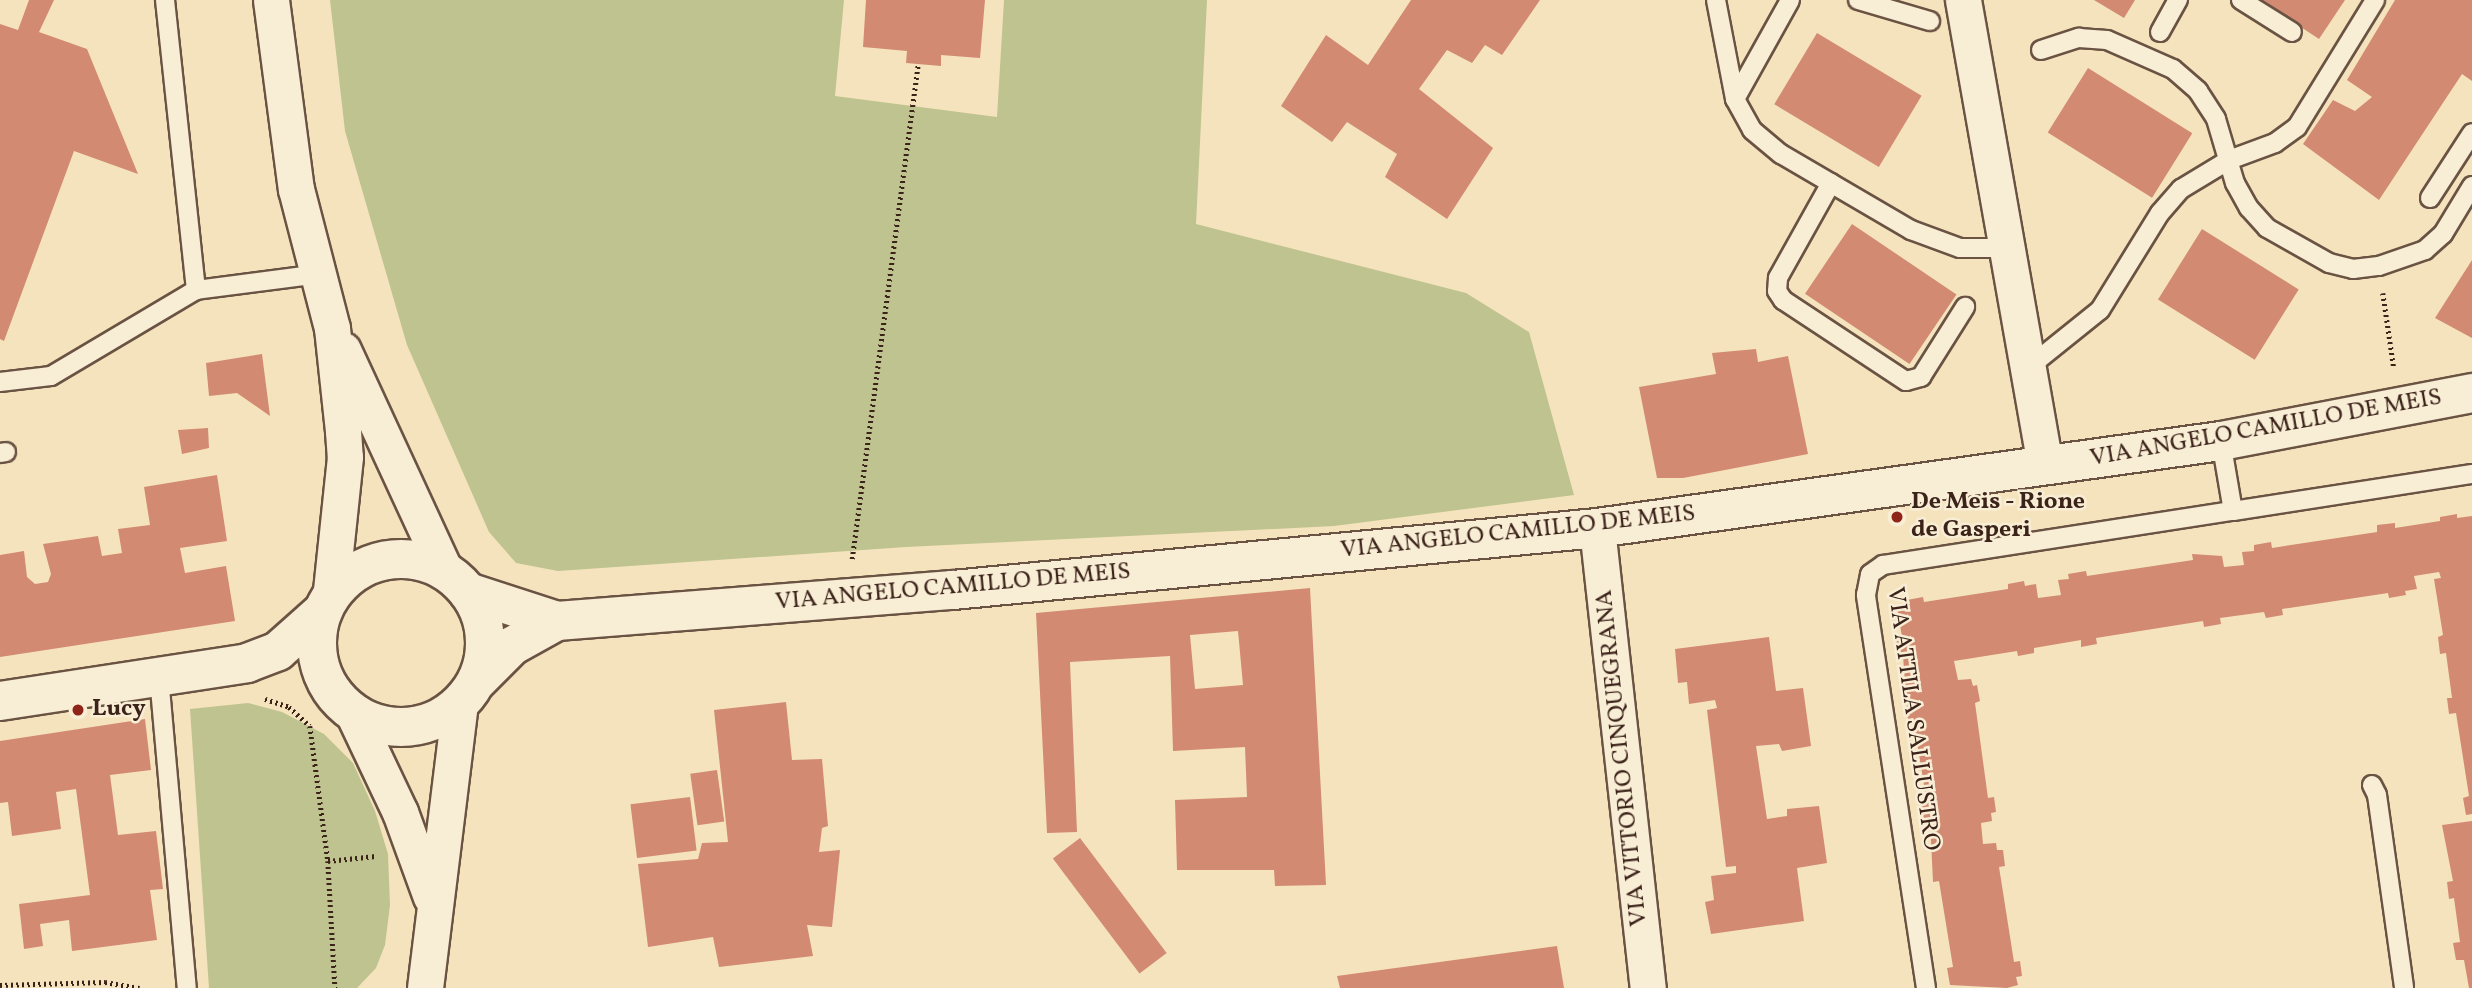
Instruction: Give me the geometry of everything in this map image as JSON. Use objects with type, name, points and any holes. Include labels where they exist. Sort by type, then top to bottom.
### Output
[{"type":"street","points":[[271,0],[296,189],[332,328],[345,457],[318,658],[400,812],[433,904]]},
{"type":"street","points":[[1963,0],[2045,466]]},
{"type":"street","points":[[332,328],[485,635],[468,692],[433,904],[425,988]]},
{"type":"street","name":"VIA ANGELO CAMILLO DE MEIS","points":[[247,663],[342,701],[376,724],[406,728],[435,721],[468,692],[512,646],[557,621],[953,590],[1597,528],[2221,441],[2472,393]]},
{"type":"street","name":"VIA VITTORIO CINQUEGRANA","points":[[1597,528],[1648,988]]},
{"type":"street","name":"VIA ANGELO CAMILLO DE MEIS","points":[[0,701],[247,663],[278,651],[327,605],[348,577],[378,563],[412,560],[457,582],[557,621]]},
{"type":"lane","points":[[165,0],[196,290]]},
{"type":"lane","points":[[1716,0],[1735,99],[1752,130],[1781,154],[1937,242],[1960,248],[2007,248]]},
{"type":"lane","points":[[1735,99],[1790,0]]},
{"type":"lane","points":[[1858,0],[1930,21]]},
{"type":"lane","points":[[2160,32],[2178,0]]},
{"type":"lane","points":[[2241,0],[2292,32]]},
{"type":"lane","points":[[2029,367],[2101,310],[2181,188],[2229,160],[2274,143],[2297,127],[2375,0]]},
{"type":"lane","points":[[2041,50],[2079,38],[2107,40],[2173,69],[2198,92],[2216,119],[2249,208],[2267,228],[2329,263],[2353,269],[2386,265],[2425,250],[2443,234],[2472,186]]},
{"type":"lane","points":[[2430,198],[2472,133]]},
{"type":"lane","points":[[1831,183],[1778,278],[1777,291],[1783,300],[1906,381],[1921,377],[1965,307]]},
{"type":"lane","points":[[0,382],[51,376],[196,290],[320,274]]},
{"type":"lane","points":[[2221,441],[2233,511]]},
{"type":"lane","name":"VIA ATTILA SALLUSTRO","points":[[1926,988],[1866,595],[1870,574],[1883,565],[2472,474]]},
{"type":"lane","points":[[159,677],[187,988]]},
{"type":"lane","points":[[2372,785],[2377,795],[2404,988]]},
{"type":"path","points":[[852,564],[918,64]]},
{"type":"path","points":[[2388,325],[2392,358]]},
{"type":"path","points":[[260,698],[289,707],[310,726],[328,861],[335,988]]},
{"type":"path","points":[[328,861],[388,854]]},
{"type":"path","points":[[0,985],[105,982],[139,988]]},
{"type":"green space","points":[[330,0],[844,0],[835,96],[997,117],[1004,0],[1207,0],[1196,224],[1466,293],[1529,332],[1574,495],[1334,526],[906,547],[558,571],[516,563],[489,532],[407,345],[345,131]]},
{"type":"green space","points":[[248,703],[282,712],[324,734],[353,763],[375,811],[388,854],[390,905],[385,945],[376,968],[357,988],[209,988],[190,709]]},
{"type":"building","points":[[29,0],[54,0],[39,32],[87,49],[138,174],[74,151],[4,341],[0,339],[0,24],[18,30]]},
{"type":"building","points":[[866,0],[985,0],[980,58],[941,55],[941,66],[906,63],[907,51],[863,47]]},
{"type":"building","points":[[1411,0],[1540,0],[1502,55],[1485,45],[1472,63],[1447,50],[1419,89],[1493,148],[1447,219],[1385,177],[1397,154],[1347,122],[1332,142],[1281,106],[1326,35],[1368,65]]},
{"type":"building","points":[[2094,0],[2135,0],[2124,18]]},
{"type":"building","points":[[2260,0],[2345,0],[2319,39]]},
{"type":"building","points":[[2395,0],[2472,0],[2472,81],[2462,74],[2379,200],[2303,144],[2333,100],[2355,111],[2372,97],[2347,80]]},
{"type":"building","points":[[1817,33],[1922,96],[1879,167],[1774,104]]},
{"type":"building","points":[[2088,68],[2192,133],[2152,198],[2048,132]]},
{"type":"building","points":[[1852,224],[1956,294],[1909,364],[1805,294]]},
{"type":"building","points":[[2202,229],[2299,289],[2255,360],[2158,299]]},
{"type":"building","points":[[2472,260],[2472,338],[2435,318]]},
{"type":"building","points":[[1756,349],[1758,362],[1788,356],[1808,454],[1683,478],[1657,478],[1639,387],[1716,374],[1712,353]]},
{"type":"building","points":[[262,354],[270,416],[237,393],[209,396],[206,363]]},
{"type":"building","points":[[208,428],[209,448],[182,454],[178,430]]},
{"type":"building","points":[[217,475],[227,541],[180,548],[185,573],[226,566],[235,621],[0,657],[0,555],[24,551],[27,577],[35,584],[48,582],[51,574],[43,544],[98,536],[102,556],[122,553],[118,529],[150,525],[144,487]]},
{"type":"building","points":[[2457,514],[2457,518],[2472,516],[2472,814],[2466,815],[2463,798],[2469,796],[2456,713],[2449,714],[2447,698],[2452,698],[2446,653],[2440,654],[2438,637],[2443,635],[2434,579],[2441,578],[2439,572],[2414,576],[2417,589],[2405,591],[2406,595],[2389,598],[2388,593],[2282,609],[2283,615],[2266,618],[2264,612],[2220,618],[2221,624],[2204,627],[2203,621],[2096,638],[2097,644],[2081,647],[2081,640],[2034,648],[2034,653],[2018,656],[2017,651],[1954,661],[1958,680],[1971,679],[1973,686],[1977,685],[1980,701],[1975,703],[1988,798],[1994,797],[1996,812],[1991,813],[1992,821],[1981,823],[1983,844],[1996,843],[1997,850],[2003,850],[2005,866],[1999,867],[2014,962],[2020,961],[2022,976],[2016,977],[2018,985],[2007,988],[1950,985],[1947,968],[1953,967],[1939,881],[1933,882],[1930,820],[1924,821],[1921,804],[1927,803],[1913,718],[1908,720],[1903,656],[1899,656],[1896,639],[1902,637],[1897,607],[1908,605],[1907,600],[1923,597],[1924,602],[2008,589],[2008,584],[2024,581],[2025,586],[2036,584],[2038,598],[2061,595],[2058,580],[2069,579],[2068,574],[2086,571],[2087,576],[2193,560],[2192,554],[2222,556],[2224,567],[2244,565],[2242,552],[2254,551],[2254,545],[2271,542],[2272,548],[2377,532],[2377,525],[2395,523],[2395,528],[2440,521],[2440,517]]},
{"type":"building","points":[[1310,588],[1326,885],[1275,886],[1274,870],[1177,870],[1175,800],[1247,797],[1245,747],[1173,751],[1170,656],[1070,662],[1077,832],[1047,833],[1036,613]],"holes":[[[1238,631],[1243,685],[1195,689],[1190,635]]]},
{"type":"building","points":[[1769,637],[1776,691],[1803,688],[1811,746],[1782,751],[1779,744],[1756,746],[1767,819],[1787,816],[1787,809],[1819,806],[1827,863],[1797,868],[1804,921],[1711,934],[1705,902],[1714,900],[1711,876],[1736,873],[1736,866],[1726,867],[1707,710],[1717,708],[1715,700],[1689,704],[1687,682],[1678,683],[1675,649]]},
{"type":"building","points":[[786,702],[792,760],[822,759],[828,826],[822,828],[819,852],[840,850],[832,927],[807,925],[813,956],[719,967],[713,937],[648,947],[638,864],[698,859],[702,843],[728,842],[714,710]]},
{"type":"building","points":[[145,719],[151,770],[110,775],[118,835],[156,831],[163,889],[150,890],[157,940],[72,951],[69,920],[40,924],[43,946],[24,949],[19,904],[90,895],[76,789],[56,792],[61,829],[12,836],[8,802],[0,803],[0,741]]},
{"type":"building","points":[[717,770],[724,821],[697,825],[690,774]]},
{"type":"building","points":[[690,797],[697,851],[637,858],[630,804]]},
{"type":"building","points":[[2472,821],[2472,988],[2469,988],[2464,960],[2456,960],[2453,943],[2460,942],[2454,898],[2449,899],[2447,882],[2453,881],[2442,825]]},
{"type":"building","points":[[1080,838],[1167,953],[1140,973],[1053,858]]},
{"type":"building","points":[[1557,946],[1564,988],[1340,988],[1337,976]]},
{"type":"place","name":"De Meis - Rione de Gasperi","points":[[1897,517]]},
{"type":"place","name":"Lucy","points":[[78,710]]}]
